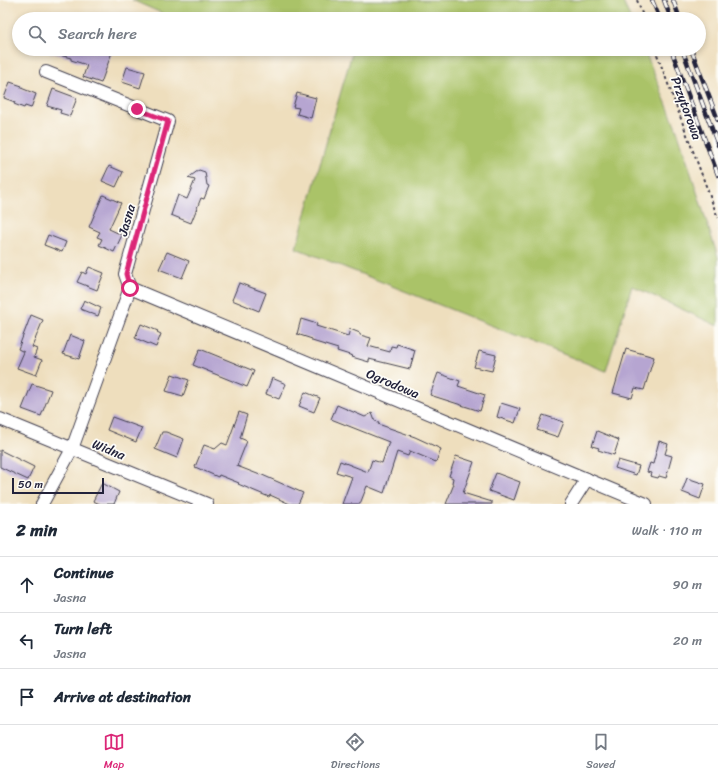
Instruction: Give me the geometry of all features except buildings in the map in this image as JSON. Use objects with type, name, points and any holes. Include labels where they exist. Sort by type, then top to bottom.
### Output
[{"type":"street","name":"Jasna","points":[[42,504],[72,449],[130,288],[126,274],[168,121],[46,72]]},
{"type":"street","name":"Ogrodowa","points":[[130,288],[646,504]]},
{"type":"street","name":"Widna","points":[[0,419],[207,504]]},
{"type":"street","points":[[571,504],[587,479]]},
{"type":"path","points":[[637,0],[641,12]]},
{"type":"path","name":"Przytorowa","points":[[658,56],[718,218]]},
{"type":"green space","points":[[132,0],[622,0],[628,12],[159,12]]},
{"type":"green space","points":[[351,56],[647,56],[677,130],[718,257],[718,326],[632,286],[606,371],[296,248]]},
{"type":"railway","points":[[652,0],[657,12]]},
{"type":"railway","points":[[664,0],[668,12]]},
{"type":"railway","points":[[673,0],[677,12]]},
{"type":"railway","points":[[674,56],[718,175]]},
{"type":"railway","points":[[685,56],[718,145]]},
{"type":"railway","points":[[694,56],[718,120]]},
{"type":"route","points":[[130,288],[126,274],[168,121],[137,109]]}]
